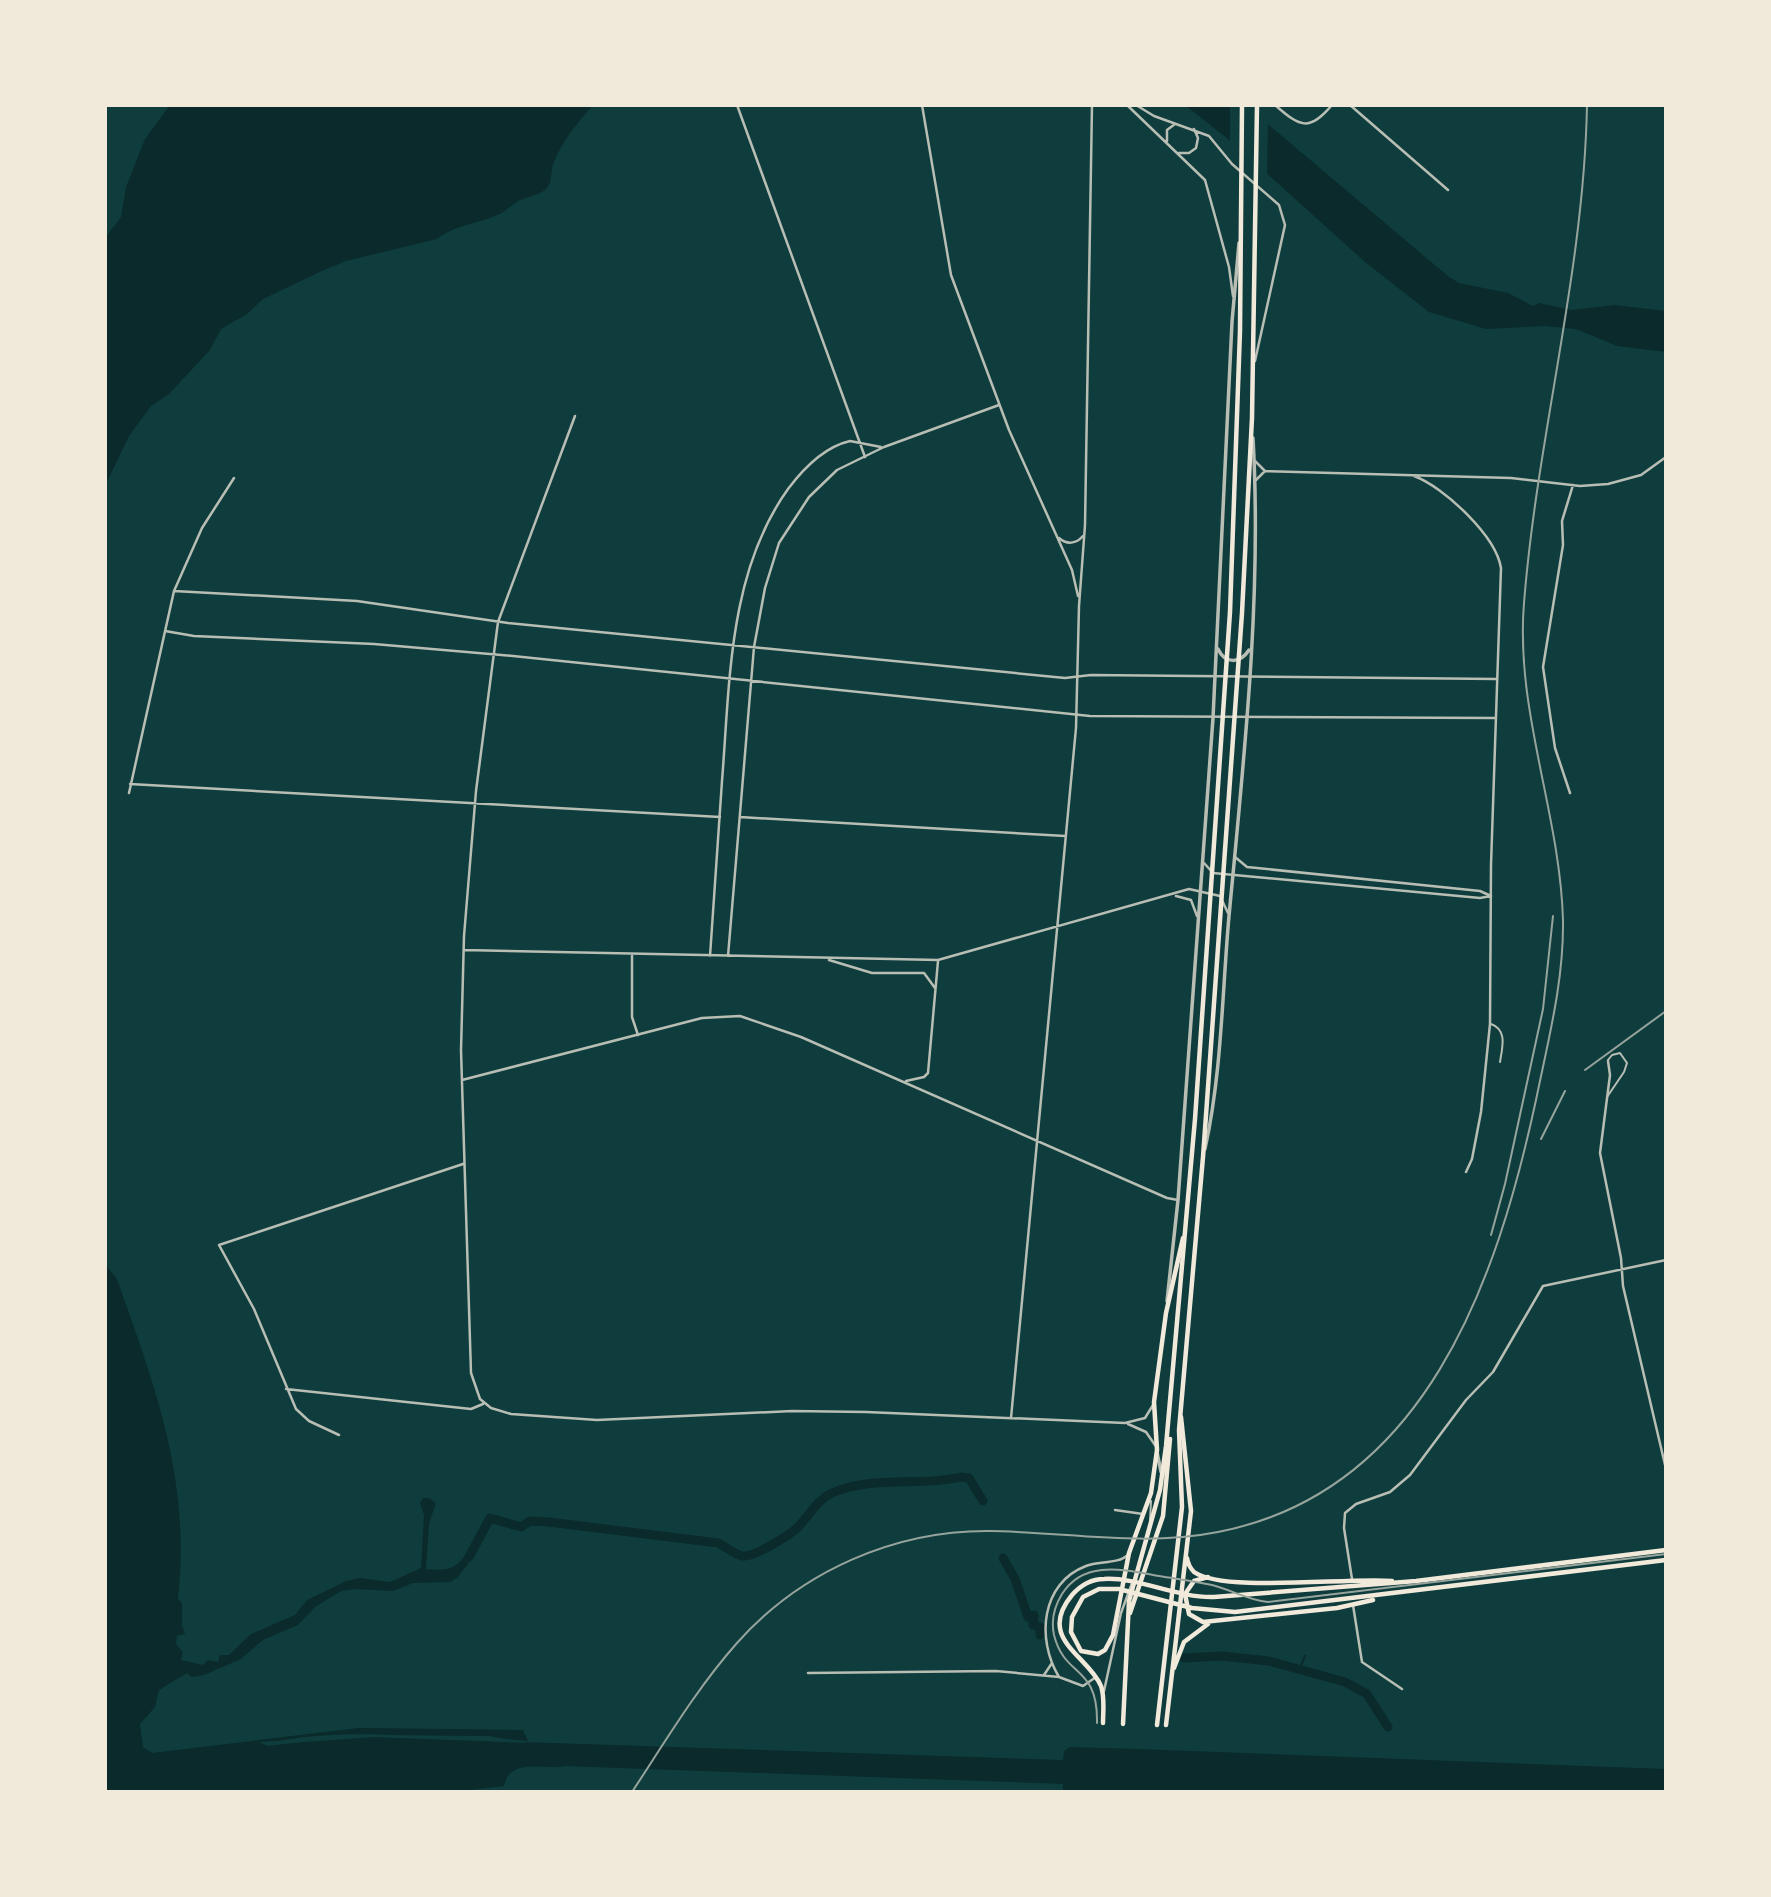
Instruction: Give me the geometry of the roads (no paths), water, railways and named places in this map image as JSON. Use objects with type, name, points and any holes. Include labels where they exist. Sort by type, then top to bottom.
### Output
[{"type":"main road","points":[[1123,1724],[1127,1623],[1132,1583],[1162,1476],[1198,1068],[1232,550],[1242,105]]},
{"type":"main road","points":[[1157,1725],[1182,1507],[1181,1415],[1210,1069],[1244,550],[1252,418],[1257,105]]},
{"type":"main road","points":[[1186,1227],[1166,1313],[1154,1402],[1157,1450],[1151,1493],[1129,1553],[1120,1599],[1110,1643],[1098,1654],[1082,1651],[1072,1632],[1072,1618],[1076,1605],[1094,1590],[1116,1589],[1213,1611],[1290,1607],[1666,1560]]},
{"type":"main road","points":[[1127,1623],[1163,1516],[1169,1473],[1169,1413]]},
{"type":"main road","points":[[1166,1725],[1191,1496],[1181,1415]]},
{"type":"main road","points":[[1187,1548],[1190,1567],[1208,1577],[1262,1584],[1352,1579],[1403,1582]]},
{"type":"main road","points":[[1103,1723],[1103,1697],[1096,1677],[1066,1643],[1060,1624],[1062,1612],[1072,1594],[1088,1582],[1106,1578],[1194,1597],[1403,1582],[1666,1550]]},
{"type":"main road","points":[[1208,1577],[1190,1584],[1185,1601],[1192,1617],[1212,1622],[1353,1605],[1388,1595]]},
{"type":"main road","points":[[1170,1683],[1184,1642],[1212,1622]]},
{"type":"street","points":[[737,105],[865,457]]},
{"type":"street","points":[[922,105],[947,258],[999,405],[1072,570],[1079,607]]},
{"type":"street","points":[[1011,1419],[1076,714],[1079,607],[1084,547],[1092,105]]},
{"type":"street","points":[[1127,105],[1198,172],[1210,190],[1229,267],[1233,302]]},
{"type":"street","points":[[1136,105],[1154,116],[1191,127],[1209,136],[1233,164],[1282,209],[1285,225],[1253,369]]},
{"type":"street","points":[[1275,105],[1292,120],[1303,124],[1318,120],[1332,105]]},
{"type":"street","points":[[1350,105],[1448,190]]},
{"type":"street","points":[[1167,143],[1167,130],[1178,124]]},
{"type":"street","points":[[1178,153],[1189,153],[1196,148],[1198,138],[1191,127]]},
{"type":"street","points":[[1166,1313],[1178,1200],[1213,718],[1233,302],[1241,231]]},
{"type":"street","points":[[728,956],[754,647],[769,569],[788,526],[821,484],[837,470],[884,447],[999,405]]},
{"type":"street","points":[[575,416],[498,622],[475,804],[464,950],[462,1080],[471,1373],[474,1387],[484,1403],[511,1414],[597,1420],[792,1411],[1125,1423],[1145,1418],[1154,1402]]},
{"type":"street","points":[[1203,1157],[1220,1057],[1250,649],[1255,545],[1252,418]]},
{"type":"street","points":[[710,956],[730,678],[751,562],[782,499],[800,473],[843,442],[859,442],[874,448],[884,447]]},
{"type":"street","points":[[1254,485],[1258,475],[1265,471],[1540,480],[1573,485],[1599,485],[1629,479],[1649,471],[1666,457]]},
{"type":"street","points":[[1254,458],[1265,471]]},
{"type":"street","points":[[1413,476],[1429,484],[1479,527],[1497,553],[1502,573],[1496,679],[1490,1024],[1481,1112],[1472,1159],[1466,1172]]},
{"type":"street","points":[[129,793],[174,591],[211,511],[234,478]]},
{"type":"street","points":[[1570,793],[1555,748],[1544,667],[1563,545],[1562,521],[1573,485]]},
{"type":"street","points":[[1056,536],[1067,544],[1075,542],[1084,533]]},
{"type":"street","points":[[174,591],[357,601],[498,622],[1065,678],[1248,676],[1496,679]]},
{"type":"street","points":[[165,631],[194,636],[374,645],[492,655],[1076,714],[1213,718],[1495,718]]},
{"type":"street","points":[[1217,647],[1222,656],[1232,661],[1242,658],[1250,649]]},
{"type":"street","points":[[130,784],[720,817]]},
{"type":"street","points":[[740,817],[1066,836]]},
{"type":"street","points":[[1235,854],[1238,862],[1247,867],[1480,891],[1491,896]]},
{"type":"street","points":[[1202,857],[1210,872],[1480,898],[1491,896]]},
{"type":"street","points":[[464,950],[938,960],[1057,929],[1189,889],[1199,889],[1222,897],[1229,916]]},
{"type":"street","points":[[1172,896],[1191,900],[1197,916]]},
{"type":"street","points":[[632,954],[632,1017],[638,1035]]},
{"type":"street","points":[[826,959],[872,973],[924,974],[930,977],[936,990]]},
{"type":"street","points":[[902,1082],[917,1080],[928,1073],[938,960]]},
{"type":"street","points":[[462,1080],[702,1018],[740,1016],[801,1037],[1178,1200]]},
{"type":"street","points":[[1608,1061],[1607,1098],[1600,1153],[1623,1286],[1666,1469]]},
{"type":"street","points":[[339,1435],[309,1422],[296,1409],[254,1309],[219,1245],[464,1164]]},
{"type":"street","points":[[1352,1579],[1344,1528],[1345,1513],[1356,1504],[1390,1492],[1410,1475],[1466,1400],[1493,1372],[1543,1286],[1666,1260]]},
{"type":"street","points":[[286,1389],[471,1409],[484,1403]]},
{"type":"street","points":[[1125,1423],[1146,1432],[1157,1450],[1162,1476]]},
{"type":"street","points":[[1115,1510],[1143,1514]]},
{"type":"street","points":[[1059,1676],[1052,1663],[1045,1621],[1049,1602],[1059,1586],[1079,1569],[1121,1560],[1129,1553]]},
{"type":"street","points":[[1103,1697],[1121,1612],[1132,1583]]},
{"type":"street","points":[[1353,1605],[1362,1662],[1402,1689]]},
{"type":"street","points":[[1043,1675],[1052,1663]]},
{"type":"street","points":[[808,1673],[927,1670],[1043,1675],[1059,1676],[1083,1686],[1096,1677]]},
{"type":"lane","points":[[1490,1024],[1499,1028],[1503,1038],[1500,1062]]},
{"type":"lane","points":[[1607,1098],[1625,1072],[1627,1063],[1620,1053],[1612,1055],[1608,1061]]},
{"type":"lane","points":[[1149,1528],[1151,1493]]},
{"type":"water","points":[[170,105],[593,105],[561,147],[553,165],[549,185],[541,192],[518,201],[500,214],[451,230],[437,239],[346,261],[324,270],[263,299],[247,314],[221,329],[210,350],[169,394],[151,406],[129,436],[105,486],[105,238],[121,217],[126,187],[145,139]]},
{"type":"water","points":[[1185,105],[1245,105],[1459,283],[1508,293],[1533,306],[1539,303],[1572,310],[1615,305],[1666,311],[1666,352],[1617,346],[1576,329],[1544,326],[1486,329],[1429,312],[1365,262],[1233,143]]},
{"type":"water","points":[[105,1264],[117,1279],[145,1359],[175,1475],[181,1556],[178,1599],[182,1603],[182,1625],[185,1634],[177,1636],[176,1644],[183,1652],[181,1660],[203,1665],[208,1660],[218,1662],[220,1655],[229,1655],[251,1634],[295,1615],[307,1600],[346,1581],[360,1578],[390,1582],[421,1568],[424,1515],[420,1503],[423,1498],[429,1498],[436,1503],[429,1524],[426,1569],[439,1570],[455,1566],[467,1552],[473,1550],[468,1564],[457,1578],[450,1582],[413,1583],[393,1591],[341,1591],[315,1607],[298,1625],[263,1640],[241,1659],[204,1675],[191,1677],[187,1673],[159,1690],[155,1707],[140,1724],[143,1747],[152,1753],[358,1728],[523,1730],[528,1741],[468,1736],[363,1734],[312,1736],[262,1745],[375,1737],[1063,1760],[1064,1751],[1070,1747],[1137,1749],[1666,1769],[1666,1792],[1063,1792],[1063,1784],[565,1766],[521,1768],[513,1771],[504,1786],[451,1792],[105,1792]]},
{"type":"waterway","points":[[469,1557],[490,1518],[521,1527],[530,1521],[549,1522],[718,1543],[736,1554],[747,1556],[762,1550],[798,1527],[814,1508],[832,1493],[863,1484],[969,1478],[983,1501]]},
{"type":"waterway","points":[[1003,1558],[1015,1579],[1028,1617],[1034,1615],[1033,1625],[1040,1627],[1040,1635]]},
{"type":"waterway","points":[[1184,1658],[1222,1656],[1269,1661],[1345,1682],[1367,1694],[1388,1727]]},
{"type":"waterway","points":[[1300,1668],[1305,1656]]},
{"type":"tram line","points":[[1097,1723],[1092,1691],[1087,1681],[1059,1649],[1053,1625],[1055,1609],[1062,1594],[1071,1583],[1093,1571],[1133,1571],[1199,1582],[1268,1602],[1666,1554]]},
{"type":"railway","points":[[632,1792],[722,1660],[762,1617],[820,1576],[885,1547],[919,1538],[990,1531],[1133,1539],[1190,1536],[1218,1532],[1289,1509],[1350,1473],[1399,1425],[1440,1369],[1473,1306],[1499,1238],[1520,1169],[1561,966],[1563,920],[1560,880],[1526,683],[1524,603],[1530,541],[1578,230],[1587,105]]},
{"type":"railway","points":[[1491,1235],[1505,1184],[1543,1009],[1553,916]]},
{"type":"railway","points":[[1585,1070],[1666,1011]]},
{"type":"railway","points":[[1541,1139],[1565,1091]]}]
